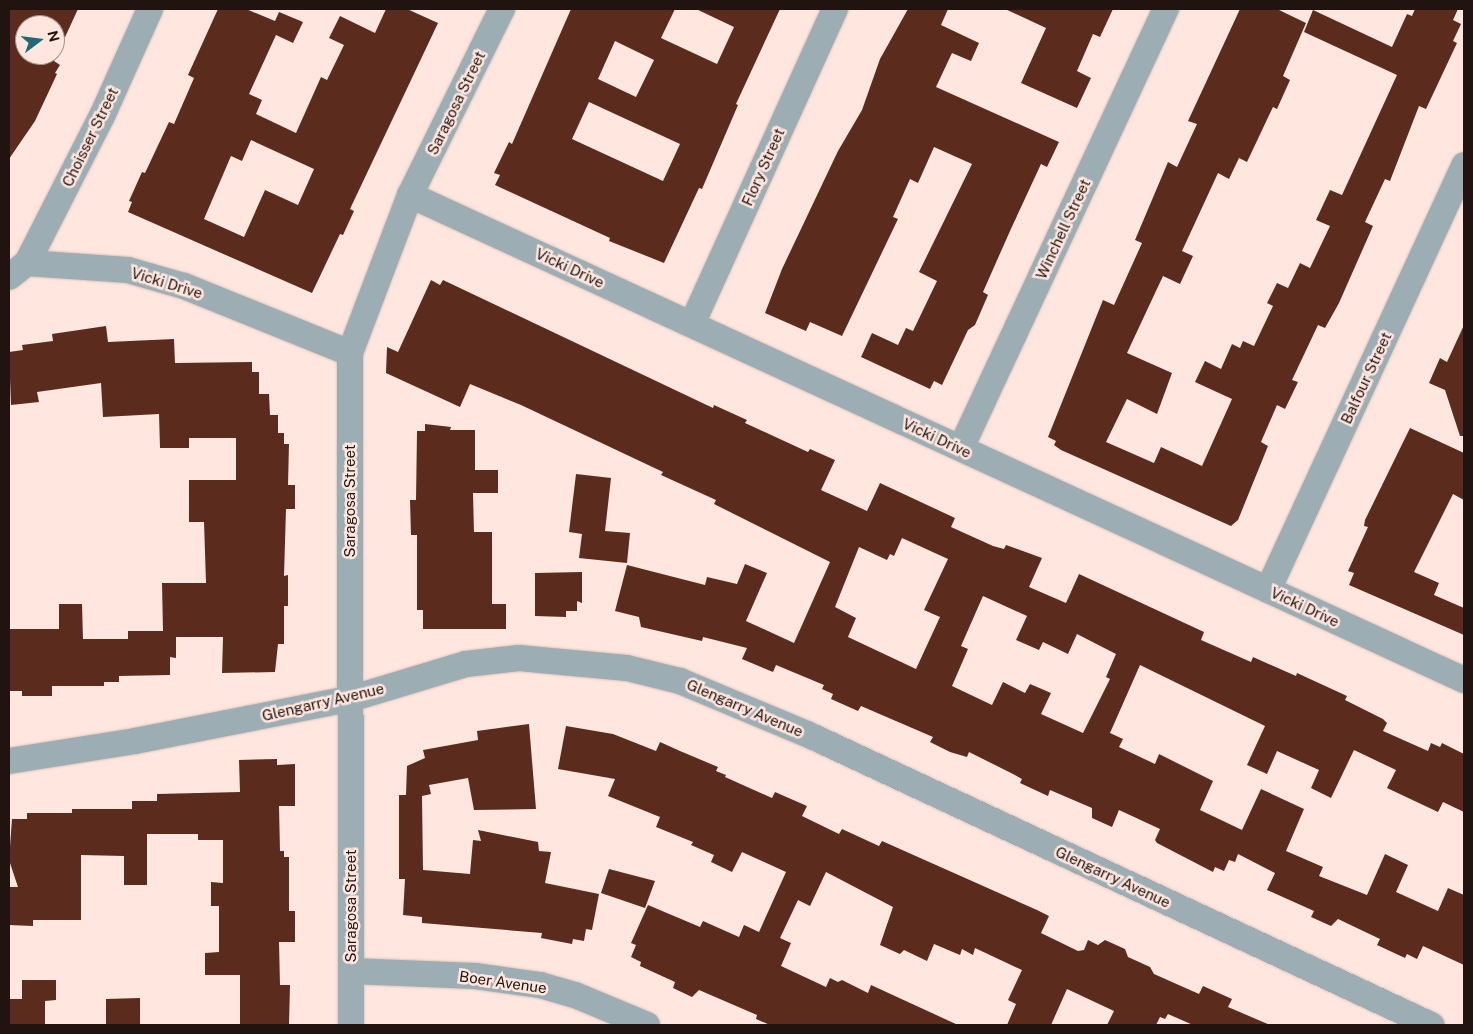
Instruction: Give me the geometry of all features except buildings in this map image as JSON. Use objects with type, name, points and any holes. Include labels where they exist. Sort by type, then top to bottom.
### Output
[{"type":"street","name":"Choisser Street","points":[[18,270],[102,116],[150,9]]},
{"type":"street","name":"Saragosa Street","points":[[351,1025],[350,353],[410,194],[502,9]]},
{"type":"street","name":"Flory Street","points":[[692,324],[834,9]]},
{"type":"street","name":"Winchell Street","points":[[961,448],[1166,9]]},
{"type":"street","name":"Balfour Street","points":[[1268,590],[1464,165]]},
{"type":"street","name":"Vicki Drive","points":[[410,194],[1464,680]]},
{"type":"street","name":"Vicki Drive","points":[[18,270],[128,270],[184,286],[350,353]]},
{"type":"street","name":"Glengarry Avenue","points":[[9,760],[135,741],[350,699],[466,664],[519,658],[627,668],[680,681],[816,738],[1431,1025]]},
{"type":"street","name":"Boer Avenue","points":[[351,971],[475,976],[540,985],[575,995],[647,1025]]}]
